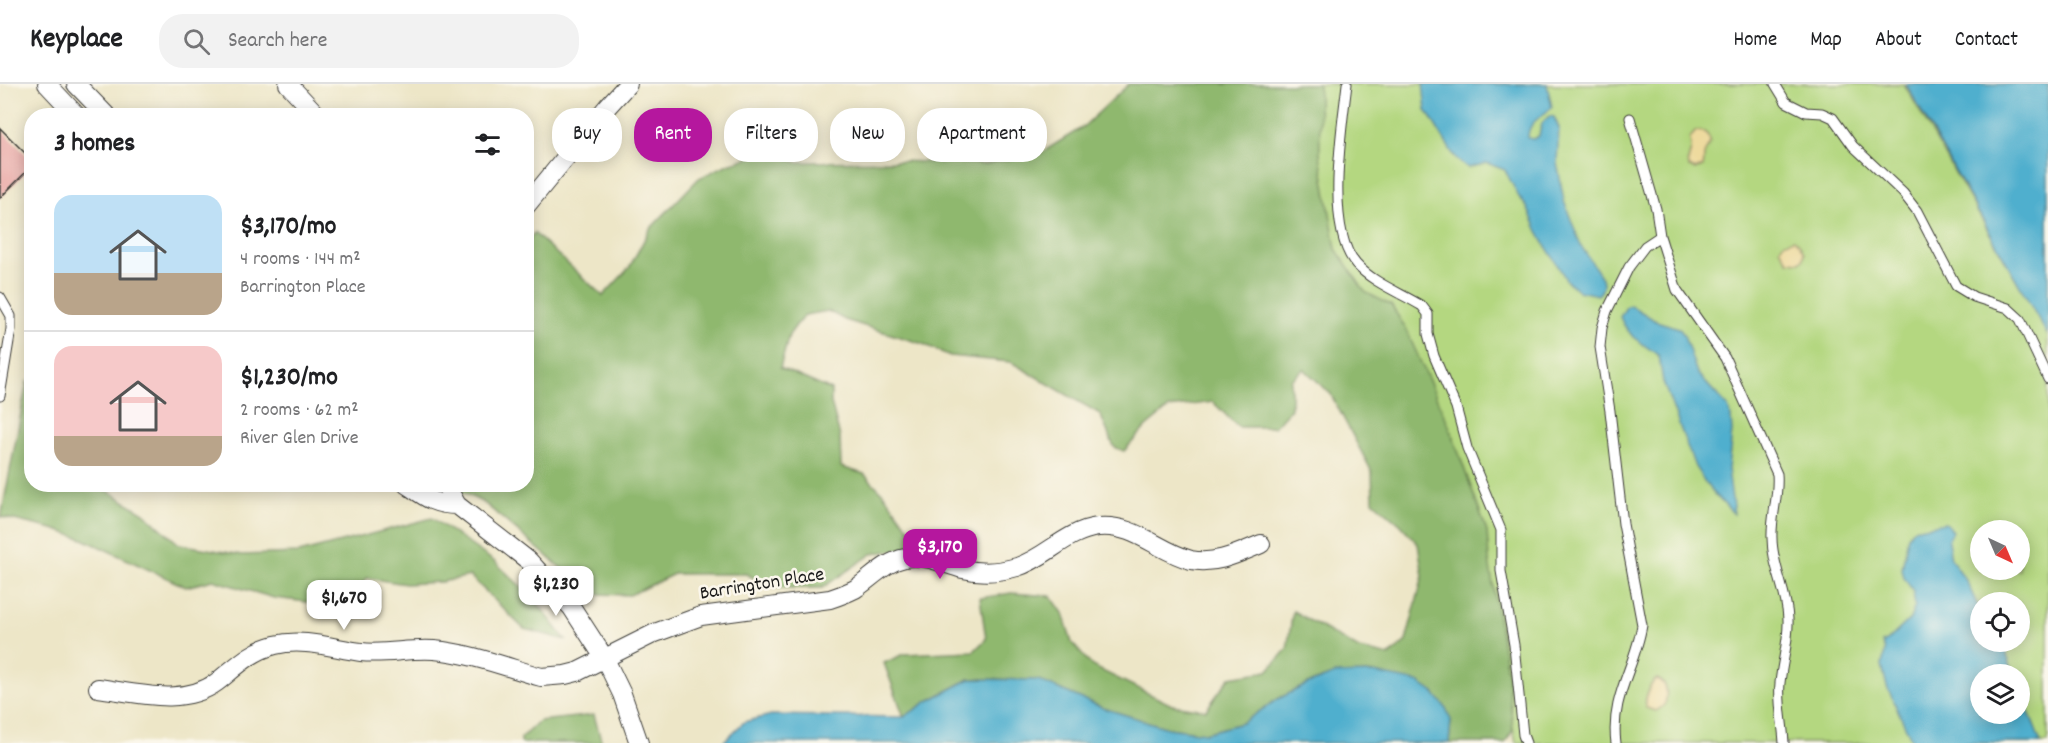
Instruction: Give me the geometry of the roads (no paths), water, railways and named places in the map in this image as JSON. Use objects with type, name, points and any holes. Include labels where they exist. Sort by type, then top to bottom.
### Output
[{"type":"street","points":[[46,84],[69,108]]},
{"type":"street","points":[[75,84],[98,108]]},
{"type":"street","points":[[288,84],[310,108]]},
{"type":"street","points":[[534,196],[628,84]]},
{"type":"street","points":[[418,492],[442,505],[457,505]]},
{"type":"street","points":[[450,492],[457,505],[504,540],[541,573],[577,615],[605,659],[622,694],[639,743]]},
{"type":"street","name":"Barrington Place","points":[[98,688],[178,698],[191,695],[216,682],[256,652],[288,643],[311,643],[378,654],[423,649],[447,652],[541,677],[565,675],[605,659],[655,633],[701,616],[830,599],[846,594],[880,569],[905,558],[936,560],[976,571],[1005,570],[1029,562],[1083,530],[1108,527],[1137,534],[1173,554],[1192,560],[1221,559],[1261,544]]},
{"type":"lane","points":[[1347,84],[1340,154],[1338,214],[1343,237],[1348,254],[1366,274],[1422,306],[1428,314],[1428,334],[1434,356],[1456,407],[1467,448],[1502,530],[1501,571],[1514,645],[1524,739],[1514,743]]},
{"type":"lane","points":[[1776,84],[1786,102],[1806,112],[1822,113],[1833,118],[1853,146],[1903,193],[1917,211],[1956,286],[1974,297],[2008,308],[2020,319],[2048,379]]},
{"type":"lane","points":[[1630,118],[1656,209],[1660,236],[1677,290],[1725,358],[1777,474],[1778,485],[1772,538],[1788,620],[1788,638],[1779,695],[1784,743]]},
{"type":"lane","points":[[1616,743],[1614,721],[1616,703],[1640,638],[1642,625],[1622,513],[1600,347],[1607,311],[1629,267],[1645,246],[1660,236]]},
{"type":"lane","points":[[0,297],[11,316],[11,328],[0,396]]},
{"type":"water","points":[[1423,84],[1547,84],[1552,107],[1536,120],[1530,128],[1528,138],[1533,139],[1539,136],[1543,122],[1550,116],[1554,117],[1559,128],[1557,162],[1564,201],[1581,246],[1602,278],[1603,288],[1598,295],[1579,291],[1567,281],[1505,170],[1487,163],[1468,168],[1456,159],[1426,110]]},
{"type":"water","points":[[1906,84],[2048,84],[2048,336]]},
{"type":"water","points":[[1630,305],[1656,321],[1679,328],[1684,335],[1697,373],[1728,407],[1732,432],[1728,469],[1734,514],[1711,491],[1695,467],[1663,382],[1659,356],[1633,337],[1620,317]]},
{"type":"water","points":[[1945,523],[1953,531],[1948,541],[1951,559],[1971,592],[1970,652],[2006,652],[2010,664],[1970,664],[1970,724],[2030,724],[2030,715],[2041,743],[1913,743],[1887,687],[1882,666],[1885,650],[1882,643],[1910,619],[1915,606],[1913,591],[1904,578],[1902,569],[1908,536],[1913,529]]},
{"type":"water","points":[[1374,673],[1418,682],[1434,693],[1446,708],[1451,720],[1449,743],[722,743],[744,722],[771,715],[904,717],[928,701],[970,679],[1038,680],[1103,708],[1168,728],[1205,733],[1242,723],[1278,699],[1335,674]]}]
